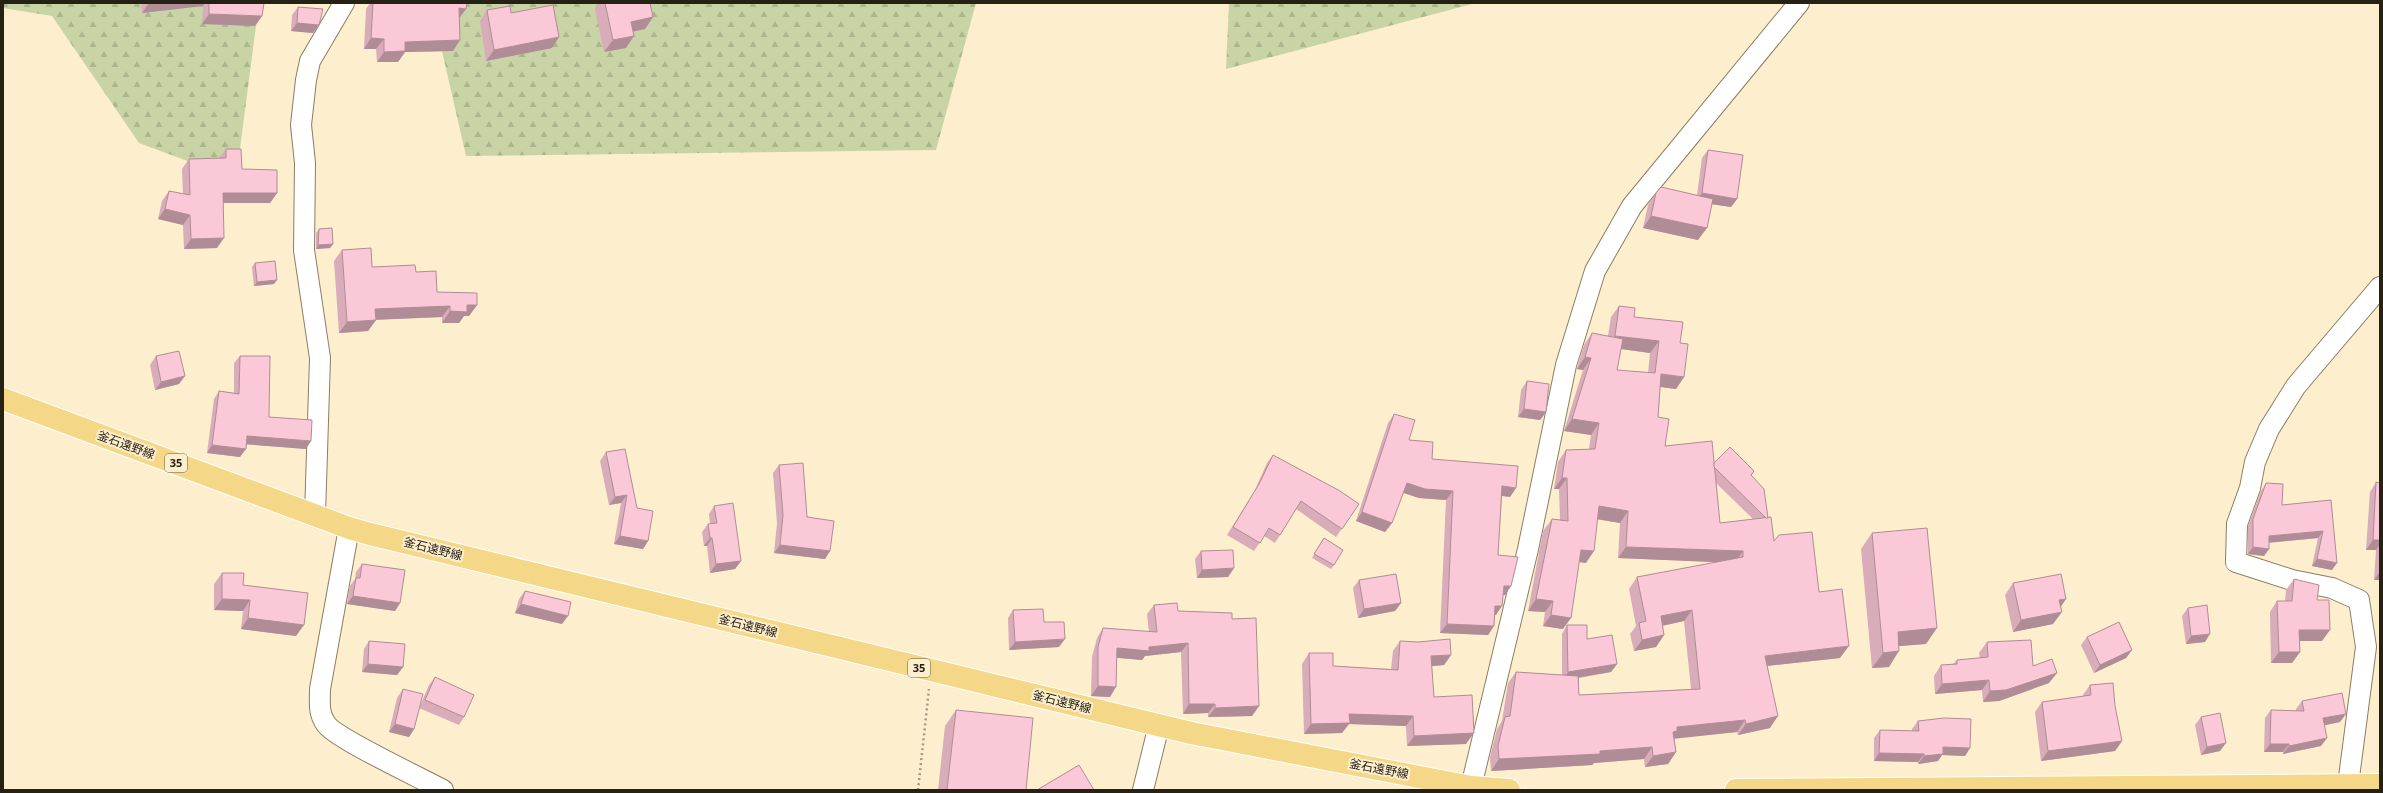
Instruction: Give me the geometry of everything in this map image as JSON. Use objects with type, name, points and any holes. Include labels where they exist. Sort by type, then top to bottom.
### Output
[{"type":"main road","name":"釜石遠野線","points":[[3,399],[349,528],[931,671],[1159,725],[1471,786],[1509,790]]},
{"type":"main road","points":[[1736,790],[2173,788],[2380,785]]},
{"type":"street","points":[[315,515],[320,358],[304,250],[305,163],[301,125],[306,80],[310,61],[344,3]]},
{"type":"street","points":[[1471,786],[1528,549],[1566,365],[1595,271],[1632,206],[1799,3]]},
{"type":"street","points":[[2348,785],[2366,647],[2359,600],[2332,588],[2292,580],[2236,562],[2237,524],[2250,488],[2255,462],[2269,429],[2296,386],[2380,288]]},
{"type":"street","points":[[349,528],[320,689],[320,715],[327,726],[354,743],[443,790]]},
{"type":"street","points":[[1143,790],[1159,725]]},
{"type":"path","points":[[918,790],[931,671]]},
{"type":"green space","points":[[3,3],[259,3],[236,179],[139,143],[52,16],[3,8]]},
{"type":"green space","points":[[431,3],[976,3],[936,150],[466,156]]},
{"type":"green space","points":[[1229,3],[1476,3],[1226,69]]},
{"type":"building","points":[[209,3],[264,3],[262,16],[209,14]]},
{"type":"building","points":[[373,3],[467,3],[466,9],[459,8],[460,40],[405,42],[405,51],[384,52],[384,39],[371,38]]},
{"type":"building","points":[[605,3],[650,3],[653,17],[631,22],[634,36],[613,40]]},
{"type":"building","points":[[553,5],[559,37],[494,50],[487,10],[510,6],[511,13]]},
{"type":"building","points":[[298,7],[323,9],[319,25],[297,23]]},
{"type":"building","points":[[226,149],[241,149],[242,169],[277,170],[277,193],[223,193],[224,238],[191,239],[190,215],[165,209],[169,191],[190,195],[189,159],[226,158]]},
{"type":"building","points":[[1708,150],[1743,155],[1737,199],[1702,193]]},
{"type":"building","points":[[1661,187],[1713,199],[1707,228],[1651,216],[1656,193]]},
{"type":"building","points":[[332,228],[333,244],[318,245],[319,229]]},
{"type":"building","points":[[371,248],[372,267],[415,265],[416,272],[436,271],[437,292],[477,293],[477,305],[467,305],[467,312],[450,311],[450,306],[375,309],[376,320],[347,322],[342,250]]},
{"type":"building","points":[[275,261],[277,280],[257,282],[255,263]]},
{"type":"building","points":[[1619,306],[1635,308],[1634,317],[1683,322],[1680,343],[1688,344],[1684,377],[1661,374],[1658,417],[1669,419],[1665,446],[1712,441],[1720,523],[1771,517],[1774,541],[1779,535],[1812,532],[1819,592],[1842,589],[1849,646],[1765,656],[1778,716],[1746,724],[1745,720],[1677,727],[1677,731],[1673,732],[1676,752],[1653,756],[1652,747],[1600,751],[1600,754],[1499,759],[1498,746],[1505,717],[1510,716],[1516,672],[1578,676],[1579,695],[1700,689],[1692,610],[1661,616],[1664,635],[1642,640],[1639,623],[1646,621],[1637,577],[1743,557],[1743,551],[1626,547],[1628,511],[1599,506],[1594,551],[1581,550],[1571,618],[1551,615],[1553,601],[1536,599],[1552,519],[1568,521],[1567,478],[1562,478],[1566,450],[1595,449],[1599,423],[1572,419],[1591,358],[1585,357],[1592,333],[1623,339],[1617,370],[1655,373],[1659,341],[1615,336]]},
{"type":"building","points":[[179,351],[185,376],[161,382],[156,356]]},
{"type":"building","points":[[240,356],[270,356],[269,417],[312,420],[311,441],[247,436],[246,449],[212,445],[219,391],[239,394]]},
{"type":"building","points":[[1527,381],[1549,384],[1546,412],[1524,409]]},
{"type":"building","points":[[1394,414],[1415,420],[1409,440],[1433,442],[1432,459],[1518,466],[1516,488],[1502,486],[1498,555],[1518,557],[1511,586],[1504,586],[1502,606],[1495,606],[1494,626],[1447,624],[1453,491],[1425,489],[1407,483],[1392,523],[1362,512]]},
{"type":"building","points":[[1730,447],[1754,471],[1751,475],[1764,489],[1768,518],[1766,518],[1714,467],[1714,463]]},
{"type":"building","points":[[625,449],[637,508],[653,511],[648,541],[620,536],[627,495],[615,497],[606,452]]},
{"type":"building","points":[[1273,455],[1340,491],[1359,504],[1342,529],[1301,501],[1280,535],[1269,528],[1260,543],[1233,527],[1259,484]]},
{"type":"building","points":[[803,463],[807,517],[834,521],[830,551],[780,545],[783,515],[779,465]]},
{"type":"building","points":[[2376,482],[2380,483],[2380,540],[2373,540]]},
{"type":"building","points":[[2266,483],[2283,484],[2282,505],[2331,500],[2337,563],[2317,559],[2323,531],[2269,536],[2269,549],[2253,547],[2253,519]]},
{"type":"building","points":[[733,503],[741,561],[716,564],[708,524],[717,523],[714,506]]},
{"type":"building","points":[[1927,528],[1937,628],[1898,632],[1899,651],[1883,653],[1872,533]]},
{"type":"building","points":[[1324,538],[1343,550],[1334,565],[1314,554]]},
{"type":"building","points":[[1233,550],[1234,568],[1202,570],[1201,551]]},
{"type":"building","points":[[362,564],[405,570],[400,603],[353,596],[356,578],[360,578]]},
{"type":"building","points":[[222,573],[244,573],[243,585],[308,593],[304,625],[248,618],[250,600],[222,599]]},
{"type":"building","points":[[1396,574],[1401,603],[1364,609],[1359,580]]},
{"type":"building","points":[[2061,574],[2066,599],[2059,600],[2062,612],[2021,620],[2013,583]]},
{"type":"building","points":[[2294,579],[2319,585],[2317,600],[2329,600],[2330,630],[2299,630],[2300,652],[2279,652],[2277,601],[2292,601]]},
{"type":"building","points":[[525,591],[571,602],[568,616],[521,604]]},
{"type":"building","points":[[1177,603],[1178,611],[1232,613],[1232,619],[1256,618],[1259,706],[1215,708],[1215,704],[1189,704],[1188,643],[1149,647],[1149,651],[1117,648],[1116,687],[1098,686],[1098,647],[1103,628],[1157,632],[1154,605]]},
{"type":"building","points":[[2207,605],[2210,634],[2191,636],[2188,608]]},
{"type":"building","points":[[1043,609],[1044,622],[1064,622],[1065,639],[1015,642],[1013,610]]},
{"type":"building","points":[[2119,622],[2132,650],[2100,665],[2087,637]]},
{"type":"building","points":[[1567,625],[1587,625],[1587,639],[1612,635],[1617,664],[1568,672]]},
{"type":"building","points":[[1450,639],[1451,655],[1431,656],[1434,697],[1472,695],[1474,733],[1414,736],[1413,716],[1349,714],[1350,723],[1311,724],[1309,653],[1333,653],[1333,666],[1398,670],[1400,641],[1418,642]]},
{"type":"building","points":[[2031,640],[2033,666],[2052,659],[2057,673],[2006,690],[1990,691],[1989,680],[1942,684],[1941,665],[1957,664],[1957,660],[1988,657],[1987,642]]},
{"type":"building","points":[[369,641],[405,644],[403,667],[368,664]]},
{"type":"building","points":[[435,677],[474,695],[464,717],[425,700]]},
{"type":"building","points":[[2113,683],[2115,706],[2122,741],[2048,751],[2042,702],[2091,695],[2090,685]]},
{"type":"building","points":[[403,689],[423,694],[414,729],[395,724]]},
{"type":"building","points":[[2342,693],[2346,714],[2323,718],[2327,738],[2289,746],[2289,744],[2270,744],[2271,710],[2304,711],[2302,701]]},
{"type":"building","points":[[956,710],[1033,718],[1026,790],[947,790]]},
{"type":"building","points":[[2220,713],[2226,743],[2207,747],[2201,717]]},
{"type":"building","points":[[1944,718],[1971,719],[1970,748],[1943,747],[1943,754],[1924,756],[1924,754],[1879,753],[1880,730],[1919,731],[1918,721]]},
{"type":"building","points":[[1079,765],[1094,790],[1037,790]]}]
